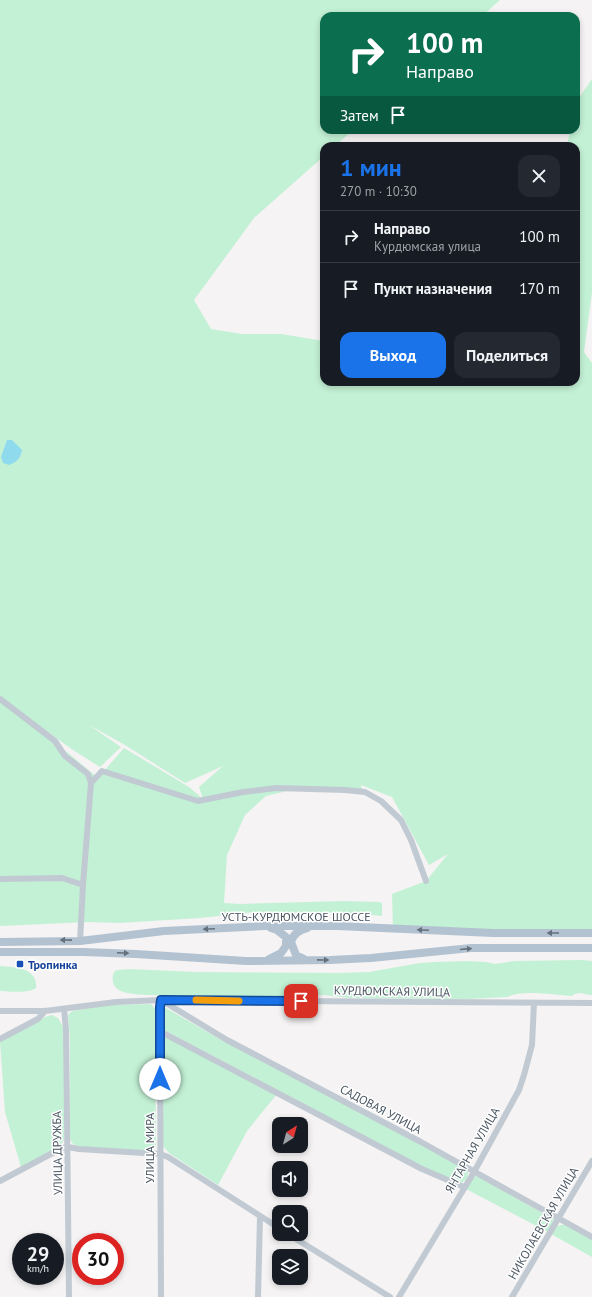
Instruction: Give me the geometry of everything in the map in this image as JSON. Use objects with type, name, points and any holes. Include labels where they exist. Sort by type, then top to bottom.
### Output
[{"type":"main road","name":"УСТЬ-КУРДЮМСКОЕ ШОССЕ","points":[[0,942],[80,941],[164,932],[265,926],[412,929],[493,933],[592,933]]},
{"type":"main road","points":[[265,926],[277,930],[286,937],[286,946],[281,953],[266,960]]},
{"type":"main road","points":[[306,960],[296,955],[291,942],[298,931],[311,926]]},
{"type":"main road","points":[[0,952],[84,952],[246,961],[371,958],[471,948],[592,948]]},
{"type":"street","points":[[0,699],[55,741],[65,756],[88,774],[91,783],[80,941]]},
{"type":"street","points":[[91,783],[102,771],[198,801],[243,792],[276,788],[365,792],[381,801],[401,820],[411,840],[426,881]]},
{"type":"street","points":[[0,880],[62,878],[83,885]]},
{"type":"street","name":"КУРДЮМСКАЯ УЛИЦА","points":[[0,1011],[45,1011],[116,1002],[161,1000],[592,1003]]},
{"type":"street","name":"УЛИЦА МИРА","points":[[161,1000],[161,1297]]},
{"type":"street","name":"САДОВАЯ УЛИЦА","points":[[161,1000],[227,1040],[421,1142],[592,1237]]},
{"type":"street","name":"ЯНТАРНАЯ УЛИЦА","points":[[399,1297],[474,1172],[519,1090],[532,1045],[534,1003]]},
{"type":"street","name":"УЛИЦА ДРУЖБА","points":[[64,1009],[66,1029],[69,1297]]},
{"type":"street","points":[[0,1039],[38,1019],[45,1011]]},
{"type":"street","points":[[160,1034],[165,1034],[422,1169],[464,1187]]},
{"type":"street","points":[[0,1181],[62,1148],[68,1147],[160,1154],[168,1157],[272,1224]]},
{"type":"street","name":"НИКОЛАЕВСКАЯ УЛИЦА","points":[[512,1297],[592,1161]]},
{"type":"street","points":[[258,1297],[260,1217]]},
{"type":"street","points":[[299,1241],[390,1297]]},
{"type":"green space","points":[[0,0],[500,0],[486,12],[320,12],[320,134],[348,134],[340,142],[320,142],[320,160],[254,218],[194,300],[211,329],[242,334],[281,334],[320,340],[320,386],[580,386],[580,142],[568,142],[569,134],[580,134],[580,96],[592,79],[592,292],[584,352],[592,363],[592,933],[393,929],[392,894],[426,881],[448,854],[429,865],[392,797],[361,785],[363,792],[291,790],[266,796],[245,815],[227,855],[224,903],[241,904],[343,901],[379,902],[382,903],[382,916],[353,913],[254,912],[200,918],[119,923],[89,922],[0,926],[0,702],[67,752],[98,778],[124,748],[189,787],[203,799],[199,787],[223,766],[185,783],[125,745],[89,725],[121,747],[100,767],[70,748],[0,697]]},
{"type":"green space","points":[[467,961],[495,964],[514,961],[592,961],[592,995],[579,993],[572,996],[521,993],[507,997],[468,999],[350,998],[323,995],[299,997],[149,995],[123,992],[114,985],[113,980],[114,972],[117,970],[130,969],[195,972],[339,973],[369,972],[420,963],[436,962]]},
{"type":"green space","points":[[0,966],[19,968],[29,973],[36,981],[36,988],[23,992],[0,991]]},
{"type":"green space","points":[[151,1004],[155,1009],[156,1145],[154,1150],[151,1152],[80,1147],[73,1144],[70,1139],[70,1037],[68,1015],[72,1011],[109,1005]]},
{"type":"green space","points":[[164,1007],[225,1042],[420,1143],[468,1172],[467,1178],[465,1181],[459,1183],[423,1167],[164,1030],[162,1026]]},
{"type":"green space","points":[[52,1015],[58,1018],[65,1030],[64,1140],[60,1146],[21,1167],[5,1112],[0,1042],[45,1017]]},
{"type":"green space","points":[[167,1037],[277,1094],[247,1131],[218,1185],[169,1153],[163,1146],[163,1039]]},
{"type":"green space","points":[[477,1176],[553,1219],[553,1223],[548,1232],[466,1189],[473,1177]]},
{"type":"green space","points":[[565,1225],[592,1238],[592,1257],[551,1234],[557,1226]]},
{"type":"water","points":[[7,440],[12,440],[22,450],[18,460],[9,465],[3,463],[1,457]]},
{"type":"slow traffic","points":[[196,1000],[239,1001]]},
{"type":"place","name":"Тропинка","points":[[20,964]]},
{"type":"route","points":[[160,1079],[161,1000],[301,1001]]}]
